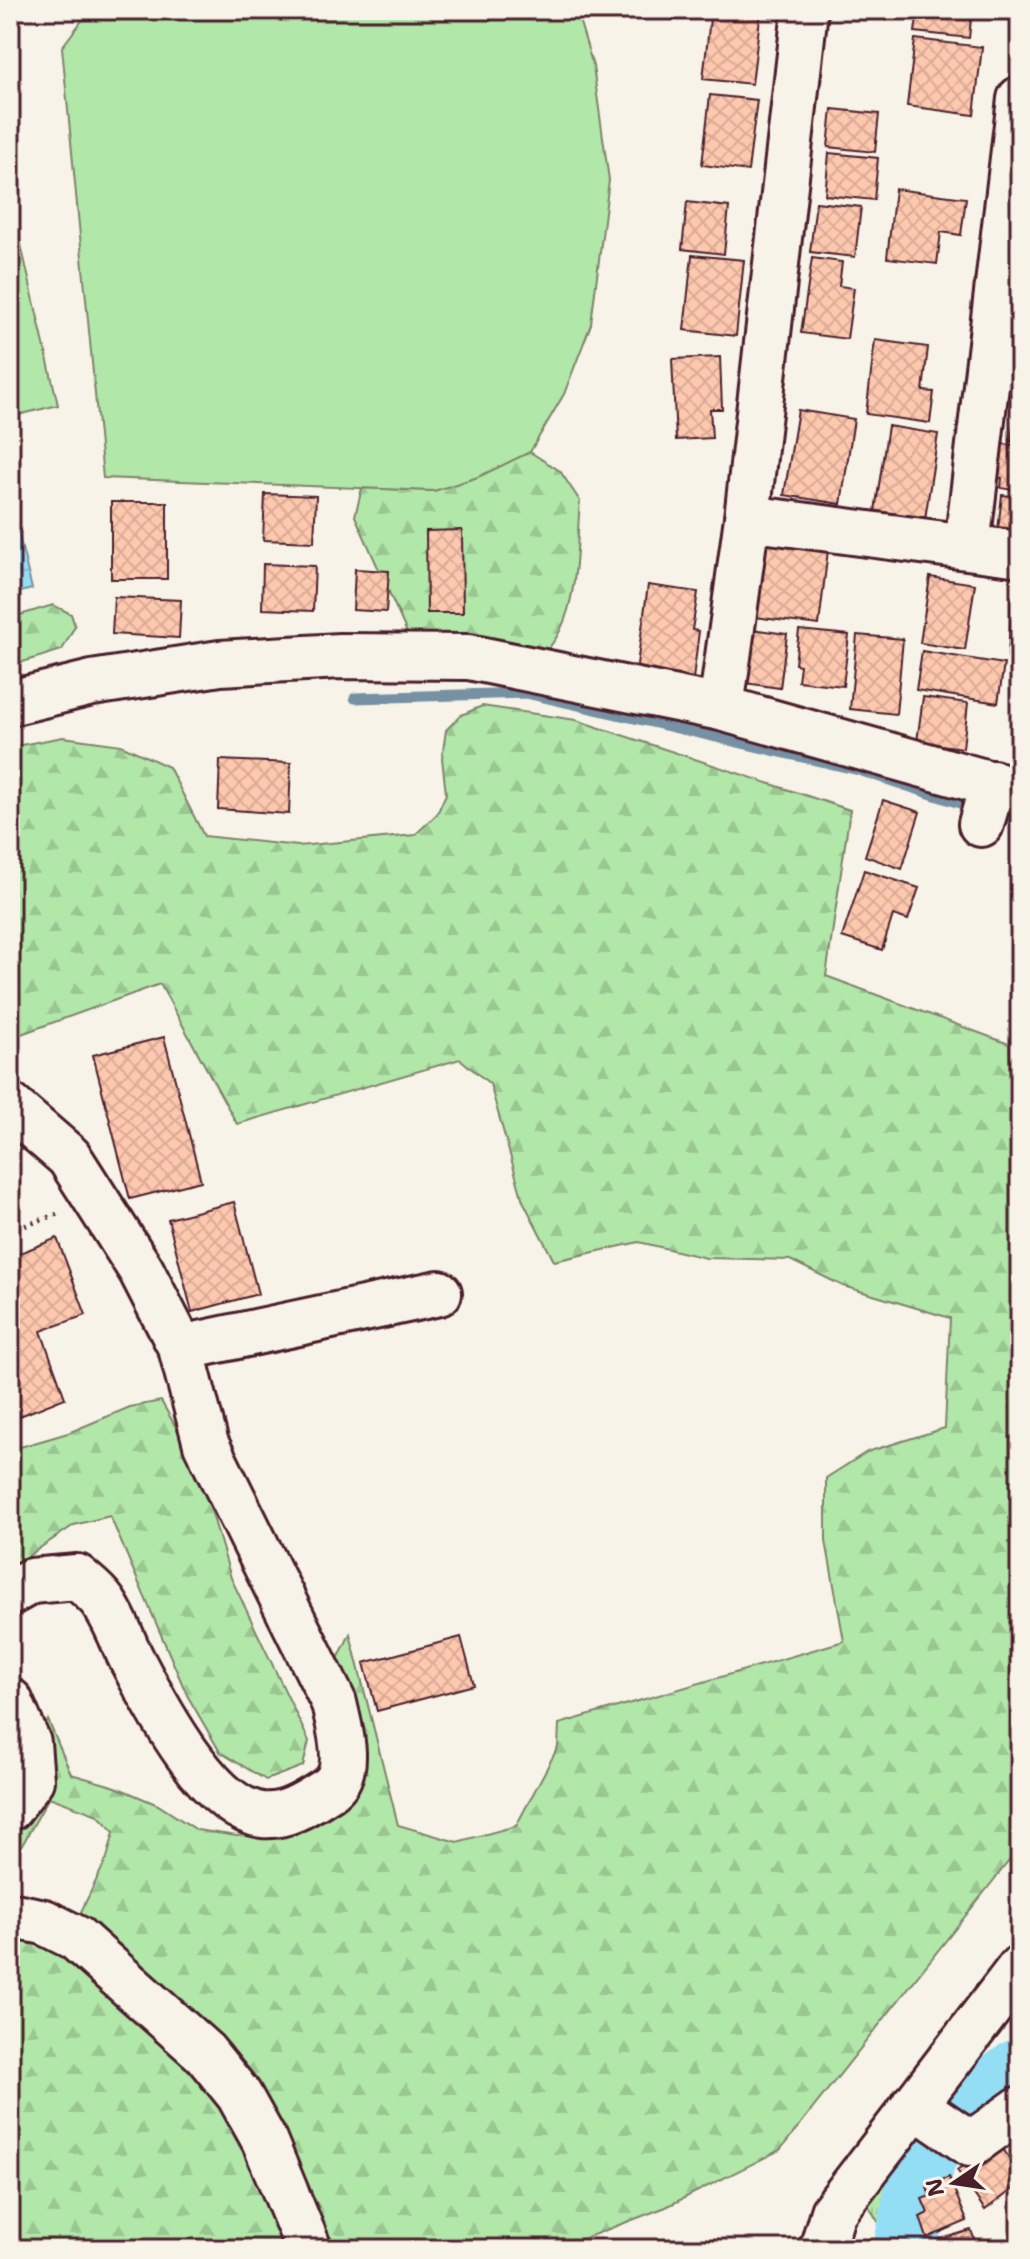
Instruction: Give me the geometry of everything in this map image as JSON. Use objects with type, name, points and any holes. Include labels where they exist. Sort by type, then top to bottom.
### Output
[{"type":"street","points":[[721,708],[747,518],[805,10]]},
{"type":"street","points":[[967,546],[1020,99]]},
{"type":"street","points":[[747,518],[1020,554]]},
{"type":"street","points":[[10,703],[92,683],[220,663],[340,656],[469,657],[721,708],[1006,788],[981,824]]},
{"type":"street","points":[[10,1106],[69,1157],[141,1270],[181,1348],[206,1444],[334,1703],[343,1748],[342,1766],[334,1785],[300,1808],[265,1816],[234,1807],[202,1775],[134,1664],[103,1602],[77,1577],[31,1581],[10,1593]]},
{"type":"street","points":[[181,1348],[439,1293]]},
{"type":"street","points":[[10,1701],[28,1743],[31,1780],[10,1808]]},
{"type":"street","points":[[10,1915],[44,1922],[76,1938],[205,2053],[239,2095],[264,2140],[309,2249]]},
{"type":"street","points":[[822,2249],[833,2212],[921,2108],[1020,1968]]},
{"type":"street","points":[[921,2108],[971,2144],[1020,2109]]},
{"type":"path","points":[[10,1231],[96,1199]]},
{"type":"green space","points":[[90,10],[543,10],[578,16],[593,66],[609,180],[591,324],[564,394],[530,452],[478,477],[434,491],[103,478],[62,47]]},
{"type":"green space","points":[[10,197],[58,405],[10,417]]},
{"type":"green space","points":[[530,452],[560,471],[580,501],[572,594],[556,638],[542,655],[515,669],[424,671],[355,516],[362,488],[434,491]]},
{"type":"green space","points":[[53,605],[71,614],[75,626],[62,650],[10,666],[10,618]]},
{"type":"green space","points":[[482,706],[576,720],[850,810],[826,976],[1009,1044],[1020,1298],[1020,1847],[780,2150],[666,2207],[567,2245],[323,2249],[273,2134],[78,1918],[107,1858],[114,1832],[98,1815],[49,1797],[10,1867],[10,1810],[48,1720],[71,1774],[116,1787],[158,1805],[197,1830],[237,1836],[271,1832],[338,1801],[337,1661],[350,1634],[398,1825],[457,1842],[516,1826],[558,1747],[559,1724],[844,1641],[826,1541],[826,1478],[867,1452],[945,1428],[950,1318],[843,1286],[790,1260],[706,1258],[639,1242],[554,1261],[523,1201],[490,1084],[460,1059],[237,1124],[160,984],[10,1038],[10,747],[63,737],[121,745],[169,767],[204,836],[298,846],[415,835],[437,814],[446,794],[442,758],[446,730],[461,715]]},
{"type":"green space","points":[[161,1401],[198,1466],[231,1578],[309,1741],[303,1766],[266,1780],[220,1752],[187,1695],[110,1516],[74,1525],[10,1568],[10,1450],[68,1433],[130,1407]]},
{"type":"green space","points":[[10,1932],[55,1951],[111,1987],[231,2100],[296,2249],[10,2249]]},
{"type":"green space","points":[[1020,2044],[1020,2056],[965,2097],[961,2085],[967,2077]]},
{"type":"green space","points":[[915,2128],[931,2139],[914,2150],[895,2249],[866,2202]]},
{"type":"water","points":[[10,499],[32,589],[10,595]]},
{"type":"building","points":[[711,10],[761,10],[752,84],[703,79]]},
{"type":"building","points":[[918,10],[972,10],[969,38],[915,32]]},
{"type":"building","points":[[915,39],[982,47],[974,115],[907,106]]},
{"type":"building","points":[[710,95],[757,100],[748,171],[702,165]]},
{"type":"building","points":[[832,109],[879,114],[875,152],[828,147]]},
{"type":"building","points":[[829,153],[878,158],[874,200],[825,195]]},
{"type":"building","points":[[895,189],[966,198],[961,235],[941,232],[937,264],[887,258]]},
{"type":"building","points":[[687,202],[729,207],[724,254],[682,249]]},
{"type":"building","points":[[816,202],[861,207],[855,257],[810,252]]},
{"type":"building","points":[[692,255],[744,260],[736,336],[684,330]]},
{"type":"building","points":[[812,258],[842,262],[839,286],[854,288],[847,339],[801,333]]},
{"type":"building","points":[[1020,338],[1020,375],[1016,375]]},
{"type":"building","points":[[875,340],[928,347],[923,391],[934,392],[930,423],[866,414]]},
{"type":"building","points":[[720,357],[722,409],[710,409],[712,438],[676,440],[672,359]]},
{"type":"building","points":[[1020,382],[1020,444],[1011,442]]},
{"type":"building","points":[[798,410],[854,419],[841,504],[784,495]]},
{"type":"building","points":[[888,426],[938,434],[925,519],[875,511]]},
{"type":"building","points":[[995,443],[1020,446],[1020,491],[1001,488],[1002,478],[991,477]]},
{"type":"building","points":[[265,494],[316,496],[314,542],[263,540]]},
{"type":"building","points":[[1002,495],[1020,497],[1020,540],[997,538]]},
{"type":"building","points":[[111,502],[167,502],[167,579],[111,579]]},
{"type":"building","points":[[462,530],[463,613],[427,613],[426,531]]},
{"type":"building","points":[[762,543],[828,550],[819,625],[754,617]]},
{"type":"building","points":[[263,564],[315,566],[313,611],[262,609]]},
{"type":"building","points":[[355,569],[389,571],[386,612],[353,610]]},
{"type":"building","points":[[930,577],[975,584],[965,650],[920,643]]},
{"type":"building","points":[[648,585],[698,592],[692,630],[699,631],[693,679],[636,672]]},
{"type":"building","points":[[114,597],[181,600],[179,638],[112,634]]},
{"type":"building","points":[[1012,597],[1020,598],[1020,657],[1008,656]]},
{"type":"building","points":[[751,629],[787,634],[780,688],[744,683]]},
{"type":"building","points":[[799,630],[849,635],[843,686],[798,681],[800,665],[795,664]]},
{"type":"building","points":[[857,635],[903,639],[896,714],[850,709]]},
{"type":"building","points":[[922,651],[1004,664],[998,703],[916,690]]},
{"type":"building","points":[[923,697],[968,703],[963,748],[917,742]]},
{"type":"building","points":[[220,760],[291,763],[289,814],[218,809]]},
{"type":"building","points":[[883,800],[920,812],[902,869],[865,856]]},
{"type":"building","points":[[864,870],[919,888],[908,920],[893,915],[882,950],[842,937]]},
{"type":"building","points":[[164,1037],[201,1181],[130,1199],[93,1055]]},
{"type":"building","points":[[234,1202],[258,1294],[192,1312],[168,1219]]},
{"type":"building","points":[[57,1238],[86,1315],[41,1331],[65,1398],[10,1420],[10,1257]]},
{"type":"building","points":[[461,1637],[474,1685],[377,1711],[364,1663]]},
{"type":"building","points":[[997,2140],[1020,2174],[1020,2184],[985,2210],[957,2170]]},
{"type":"building","points":[[949,2177],[967,2221],[927,2238],[920,2217],[928,2213],[922,2199],[930,2196],[927,2186]]},
{"type":"building","points":[[971,2230],[978,2249],[930,2249],[928,2243]]},
{"type":"waterway","points":[[355,698],[526,693],[859,770],[978,809]]},
{"type":"waterway","points":[[994,814],[1020,823]]},
{"type":"waterway","points":[[905,2249],[925,2152],[969,2108],[1020,2070]]}]
